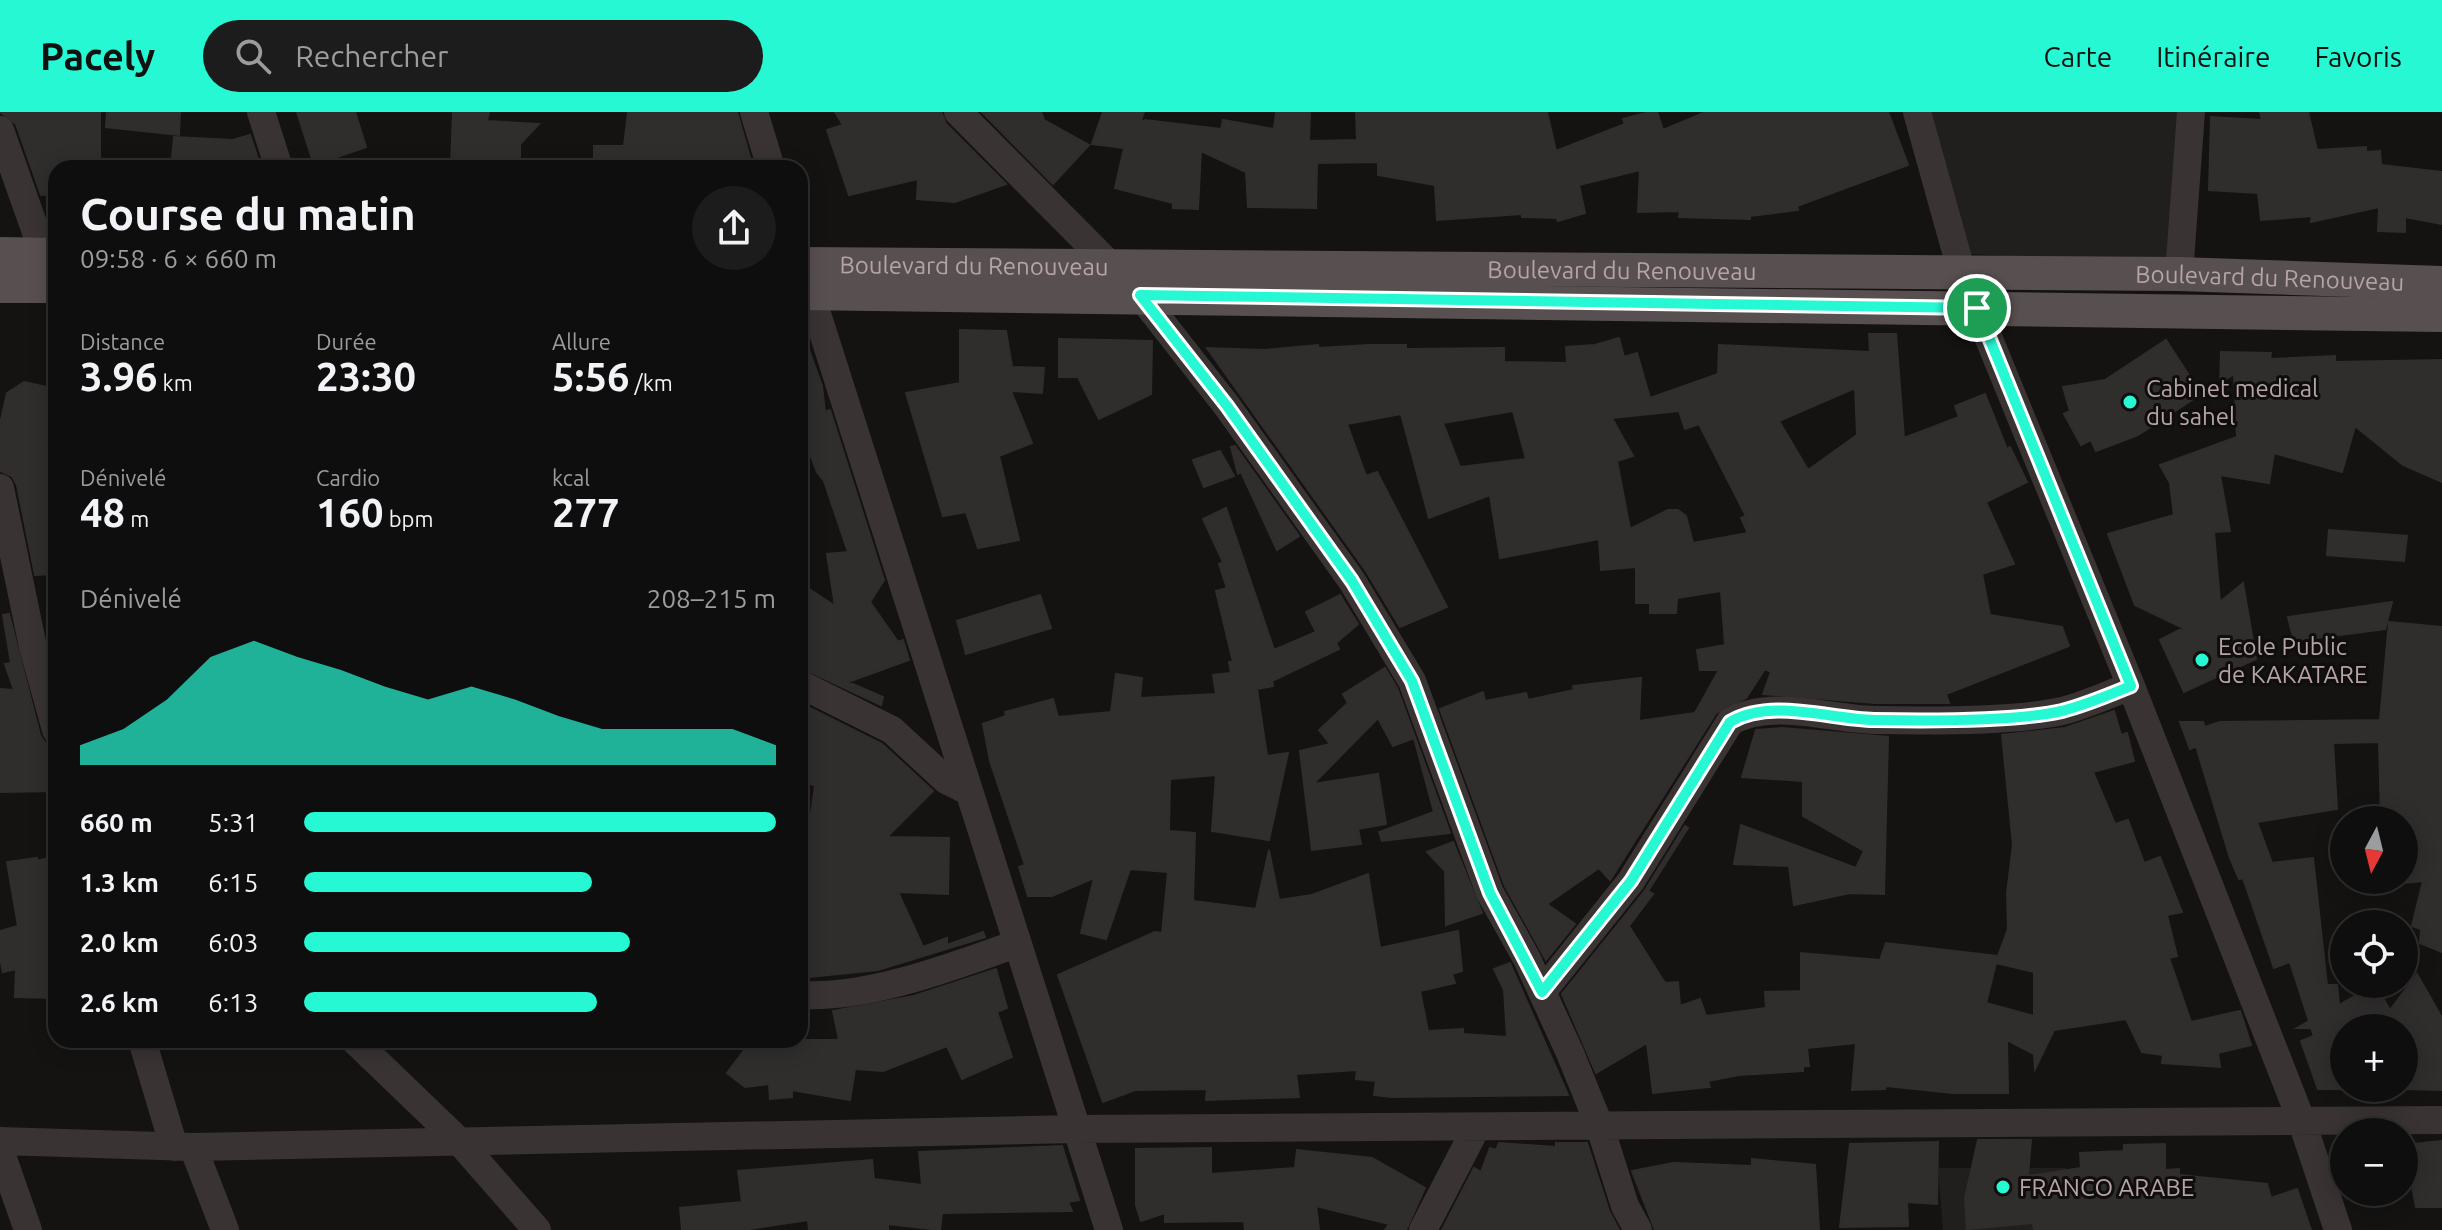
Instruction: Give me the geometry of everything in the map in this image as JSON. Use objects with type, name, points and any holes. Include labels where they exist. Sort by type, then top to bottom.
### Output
[{"type":"main road","points":[[0,254],[48,255]]},
{"type":"main road","name":"Boulevard du Renouveau","points":[[808,278],[1113,268],[2179,274],[2442,283]]},
{"type":"main road","name":"Boulevard du Renouveau","points":[[808,278],[1140,295],[2442,315]]},
{"type":"main road","points":[[0,286],[48,286]]},
{"type":"street","points":[[261,112],[276,160]]},
{"type":"street","points":[[754,112],[769,160]]},
{"type":"street","points":[[958,112],[1113,268]]},
{"type":"street","points":[[1917,112],[1962,273],[2131,686],[2302,1122],[2338,1230]]},
{"type":"street","points":[[2179,274],[2191,112]]},
{"type":"street","points":[[0,130],[48,250]]},
{"type":"street","points":[[808,294],[1109,1230]]},
{"type":"street","points":[[1140,295],[1227,406],[1352,581],[1412,681],[1490,893],[1542,992],[1600,1127],[1625,1206],[1638,1230]]},
{"type":"street","points":[[0,488],[33,647],[48,701]]},
{"type":"street","points":[[1542,992],[1631,881],[1730,722],[1739,717],[1782,711],[1873,720],[2015,715],[2061,711],[2131,686]]},
{"type":"street","points":[[808,688],[892,730],[946,780],[968,791]]},
{"type":"street","points":[[808,994],[855,991],[952,967],[1016,944]]},
{"type":"street","points":[[145,1048],[184,1147],[225,1230]]},
{"type":"street","points":[[362,1048],[459,1141],[537,1230]]},
{"type":"street","points":[[0,1141],[184,1147],[1075,1129],[2442,1120]]},
{"type":"street","points":[[1423,1230],[1476,1128]]},
{"type":"street","points":[[0,1150],[28,1230]]},
{"type":"shaded area","points":[[1931,112],[2181,112],[2173,265],[1969,254]]},
{"type":"shaded area","name":"FRANCO ARABE","points":[[1938,1168],[2066,1168],[2066,1230],[1943,1230]]},
{"type":"building","points":[[0,112],[100,112],[100,160],[48,160],[48,195],[41,195],[16,124]]},
{"type":"building","points":[[107,112],[180,112],[179,135],[106,127]]},
{"type":"building","points":[[297,112],[355,112],[366,147],[328,160],[312,160]]},
{"type":"building","points":[[453,112],[489,112],[487,121],[539,124],[520,144],[520,160],[451,160]]},
{"type":"building","points":[[628,112],[737,112],[751,160],[594,160],[594,146],[624,146]]},
{"type":"building","points":[[835,112],[941,112],[946,124],[1006,184],[955,202],[917,199],[918,179],[849,195],[827,130],[843,125]]},
{"type":"building","points":[[982,112],[1041,112],[1044,120],[1089,145],[1053,184]]},
{"type":"building","points":[[1103,112],[1144,112],[1140,123],[1145,120],[1221,129],[1223,120],[1274,129],[1276,112],[1310,112],[1309,141],[1357,140],[1356,112],[1547,112],[1556,151],[1625,124],[1623,119],[1650,112],[1657,112],[1663,130],[1706,112],[1888,112],[1908,165],[1797,206],[1798,210],[1750,216],[1750,219],[1679,217],[1680,211],[1638,212],[1640,170],[1579,185],[1585,213],[1558,221],[1557,218],[1522,217],[1522,214],[1437,220],[1435,185],[1378,175],[1378,162],[1317,163],[1316,208],[1248,207],[1246,172],[1201,151],[1198,209],[1173,208],[1173,203],[1115,188],[1124,148],[1092,144]]},
{"type":"building","points":[[2260,112],[2308,112],[2317,150],[2366,147],[2366,152],[2380,151],[2381,165],[2442,172],[2442,224],[2405,217],[2405,232],[2378,231],[2379,207],[2311,222],[2312,216],[2261,220],[2258,193],[2209,190],[2211,117],[2262,120]]},
{"type":"building","points":[[250,135],[258,160],[172,160],[174,137],[233,140]]},
{"type":"building","points":[[960,330],[1006,331],[1012,367],[1044,368],[1042,393],[1011,391],[1032,443],[999,456],[1019,540],[978,548],[966,512],[943,516],[906,393],[960,383]]},
{"type":"building","points":[[1869,334],[1896,334],[1904,438],[1959,417],[1955,406],[1985,394],[2007,449],[2010,447],[2027,482],[1986,502],[2014,564],[1982,574],[1990,615],[2062,627],[2069,646],[1946,694],[1949,703],[1875,703],[1763,694],[1771,672],[1765,669],[1746,698],[1716,713],[1610,880],[1599,868],[1547,904],[1575,924],[1546,960],[1505,886],[1440,709],[1483,692],[1485,701],[1526,693],[1528,700],[1574,690],[1573,686],[1641,678],[1639,721],[1695,713],[1719,670],[1700,670],[1697,650],[1725,645],[1721,591],[1677,598],[1676,613],[1650,613],[1650,603],[1636,603],[1636,567],[1601,570],[1599,539],[1500,558],[1490,495],[1429,518],[1401,414],[1347,424],[1366,476],[1377,472],[1447,607],[1400,627],[1366,571],[1207,348],[1265,350],[1318,345],[1319,348],[1406,345],[1406,349],[1504,348],[1504,362],[1567,363],[1566,347],[1595,345],[1619,338],[1624,357],[1637,353],[1650,398],[1718,374],[1719,345],[1870,352]],"holes":[[[1855,388],[1857,435],[1808,470],[1779,421]],[[1513,411],[1526,459],[1460,467],[1443,423]],[[1679,411],[1685,429],[1699,424],[1746,516],[1741,518],[1748,533],[1693,543],[1686,516],[1678,510],[1668,510],[1630,529],[1617,461],[1633,456],[1612,418]]]},
{"type":"building","points":[[1059,339],[1152,341],[1151,394],[1099,419],[1078,377],[1059,377]]},
{"type":"building","points":[[2166,340],[2201,394],[2138,435],[2096,451],[2091,440],[2081,445],[2064,414],[2070,411],[2063,387],[2105,380]]},
{"type":"building","points":[[808,347],[822,386],[825,412],[830,410],[884,580],[870,602],[898,642],[903,640],[909,660],[848,682],[883,697],[881,705],[808,671],[808,588],[835,606],[827,554],[848,552],[824,481],[808,449]]},
{"type":"building","points":[[2221,352],[2271,353],[2270,359],[2335,356],[2335,362],[2442,360],[2442,482],[2403,465],[2355,426],[2342,472],[2274,453],[2269,483],[2220,475],[2230,531],[2214,532],[2220,602],[2243,583],[2256,659],[2184,692],[2160,640],[2183,628],[2135,605],[2108,534],[2174,515],[2170,483],[2160,465],[2237,437],[2234,374],[2220,383]]},
{"type":"building","points":[[24,382],[48,390],[48,430],[44,444],[48,443],[48,574],[35,575],[17,485],[12,476],[0,471],[0,424],[7,393]]},
{"type":"building","points":[[1235,446],[1299,536],[1277,550],[1241,472],[1238,474],[1231,447]]},
{"type":"building","points":[[1220,451],[1234,476],[1204,487],[1193,460]]},
{"type":"building","points":[[1226,508],[1274,650],[1316,632],[1306,612],[1340,595],[1358,624],[1336,643],[1339,649],[1272,681],[1273,686],[1257,689],[1267,756],[1288,753],[1269,840],[1212,831],[1216,775],[1170,779],[1169,831],[1195,833],[1193,901],[1256,909],[1269,850],[1279,900],[1312,895],[1368,874],[1380,948],[1458,931],[1462,971],[1452,974],[1455,983],[1420,991],[1428,1031],[1463,1029],[1463,1034],[1507,1037],[1504,990],[1494,969],[1510,963],[1568,1095],[1374,1095],[1376,1081],[1356,1079],[1357,1070],[1296,1074],[1299,1097],[1206,1100],[1207,1089],[1135,1090],[1103,1102],[1058,975],[1155,932],[1162,933],[1168,872],[1130,869],[1106,939],[1081,933],[1094,878],[1052,896],[1028,896],[1019,867],[1025,865],[990,761],[983,724],[1006,716],[1005,712],[1053,699],[1058,717],[1111,712],[1116,674],[1142,678],[1140,698],[1216,694],[1213,675],[1231,673],[1229,662],[1233,662],[1216,591],[1227,588],[1219,564],[1223,562],[1203,519]]},
{"type":"building","points":[[2329,530],[2407,536],[2404,561],[2327,555]]},
{"type":"building","points":[[1040,595],[1051,628],[966,654],[957,621]]},
{"type":"building","points":[[2392,602],[2385,629],[2294,641],[2288,617]]},
{"type":"building","points":[[9,614],[40,735],[48,744],[48,791],[0,792],[0,689],[14,690],[5,664],[11,663],[3,615]]},
{"type":"building","points":[[2389,622],[2442,627],[2442,952],[2420,943],[2421,929],[2418,928],[2416,910],[2423,881],[2418,882],[2418,806],[2381,806],[2379,742],[2333,743],[2337,806],[2330,806],[2330,810],[2257,822],[2272,863],[2313,858],[2330,998],[2338,998],[2339,1005],[2351,998],[2383,998],[2390,1010],[2399,998],[2418,998],[2418,976],[2442,1018],[2442,1090],[2418,1089],[2418,1014],[2330,1014],[2330,1089],[2318,1089],[2301,1041],[2314,1036],[2311,1028],[2297,1028],[2309,1021],[2290,962],[2274,968],[2243,878],[2239,879],[2230,858],[2196,746],[2190,749],[2180,722],[2203,722],[2205,727],[2220,722],[2380,720]]},
{"type":"building","points":[[1385,668],[1397,688],[1450,833],[1382,841],[1379,832],[1434,812],[1414,738],[1393,746],[1378,718],[1313,784],[1378,774],[1386,824],[1358,829],[1361,844],[1312,850],[1300,751],[1330,744],[1319,730],[1348,703],[1343,694]]},
{"type":"building","points":[[808,707],[882,744],[933,791],[887,837],[949,838],[948,894],[898,892],[923,947],[947,938],[947,945],[983,932],[985,937],[878,970],[808,977],[808,835],[815,786],[809,783]]},
{"type":"building","points":[[2114,711],[2121,735],[2127,733],[2134,761],[2093,772],[2115,824],[2128,820],[2144,863],[2160,857],[2182,912],[2167,915],[2177,956],[2169,958],[2191,1022],[2240,1011],[2251,1045],[2218,1053],[2220,1067],[2162,1063],[2163,1055],[2142,1052],[2126,1019],[2054,1030],[2035,1069],[2034,1054],[2007,1040],[2008,1093],[1953,1093],[1886,1086],[1885,1089],[1852,1090],[1856,1043],[1807,1048],[1809,1066],[1803,1066],[1803,1071],[1739,1075],[1708,1081],[1710,1087],[1653,1093],[1647,1043],[1596,1073],[1562,994],[1644,892],[1685,826],[1688,828],[1648,891],[1653,894],[1629,926],[1665,983],[1678,982],[1680,1006],[1700,999],[1706,1016],[1766,1008],[1765,992],[1801,991],[1801,953],[1880,960],[1886,943],[1998,956],[2008,929],[2007,893],[2013,845],[2002,735],[2065,728]],"holes":[[[1996,963],[2034,972],[2034,1016],[1986,1003]]]},
{"type":"building","points":[[1782,728],[1888,737],[1884,894],[1850,893],[1794,905],[1789,866],[1734,864],[1741,825],[1856,868],[1864,851],[1803,816],[1803,781],[1742,777],[1756,730]]},
{"type":"building","points":[[1453,842],[1482,913],[1446,925],[1445,871],[1427,852]]},
{"type":"building","points":[[37,858],[37,861],[48,858],[48,998],[15,997],[16,969],[3,972],[0,958],[0,931],[18,926],[7,862]]},
{"type":"building","points":[[996,969],[1007,1008],[997,1012],[1012,1057],[962,1079],[947,1046],[883,1071],[855,1069],[850,1100],[792,1090],[792,1097],[770,1099],[769,1084],[745,1087],[727,1073],[745,1048],[808,1048],[808,1040],[839,1040],[833,1011],[914,996]]},
{"type":"building","points":[[1978,1140],[2031,1140],[2028,1176],[2081,1168],[2080,1153],[2124,1151],[2124,1145],[2165,1144],[2165,1170],[2179,1169],[2179,1175],[2267,1184],[2271,1198],[2297,1189],[2311,1230],[2034,1230],[2033,1223],[1967,1229],[1965,1198]]},
{"type":"building","points":[[2442,1141],[2442,1207],[2416,1207],[2418,1144]]},
{"type":"building","points":[[1938,1142],[1937,1204],[1907,1202],[1908,1226],[1840,1227],[1850,1144]]},
{"type":"building","points":[[1499,1143],[1556,1147],[1556,1143],[1587,1143],[1609,1211],[1619,1230],[1442,1230],[1474,1168],[1481,1172],[1490,1148],[1496,1150]]},
{"type":"building","points":[[1062,1146],[1079,1200],[1068,1202],[1072,1211],[942,1213],[940,1230],[888,1224],[888,1230],[809,1230],[808,1220],[743,1230],[682,1230],[680,1208],[742,1202],[738,1171],[872,1160],[874,1179],[922,1185],[919,1152]]},
{"type":"building","points":[[1211,1148],[1211,1174],[1295,1168],[1297,1150],[1372,1158],[1425,1188],[1406,1230],[1385,1230],[1389,1224],[1316,1206],[1319,1230],[1245,1230],[1244,1221],[1165,1222],[1165,1213],[1141,1221],[1136,1205],[1136,1149]]},
{"type":"building","points":[[1752,1159],[1815,1165],[1819,1230],[1655,1230],[1632,1171],[1673,1163],[1752,1166]]},
{"type":"place","name":"Cabinet medical du sahel","points":[[2130,402]]},
{"type":"place","name":"Ecole Public de KAKATARE","points":[[2202,660]]},
{"type":"place","name":"FRANCO ARABE","points":[[2003,1187]]},
{"type":"route","points":[[1140,295],[1977,308],[2131,686],[2061,711],[2015,715],[1873,720],[1761,711],[1739,717],[1730,722],[1631,881],[1542,992],[1490,893],[1447,769],[1412,681],[1352,581],[1227,406],[1140,295]]}]
